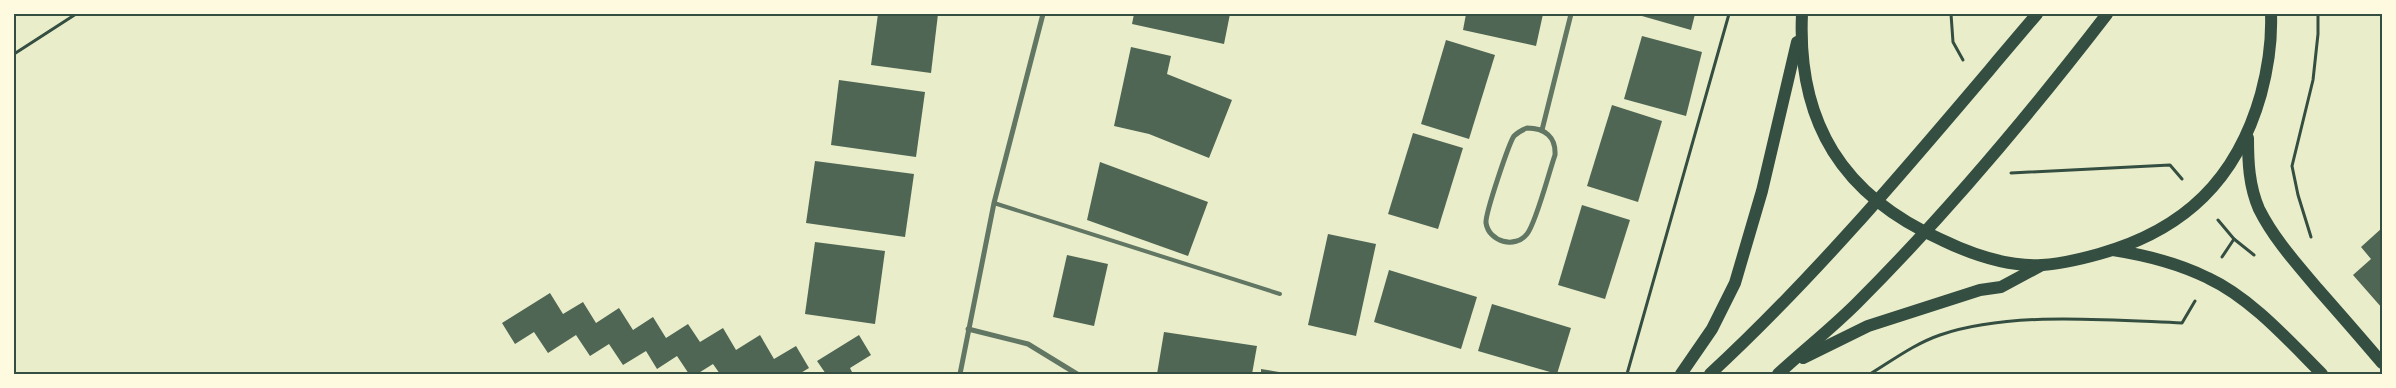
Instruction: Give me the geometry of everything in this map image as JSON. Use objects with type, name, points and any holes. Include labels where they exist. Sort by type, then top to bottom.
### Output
[{"type":"main road","points":[[1710,374],[1804,281],[1876,202],[2037,14]]},
{"type":"main road","points":[[1778,374],[1856,304],[1924,232],[2032,107],[2108,14]]},
{"type":"main road","points":[[1802,16],[1807,88],[1816,119],[1831,151],[1851,178],[1876,202],[1898,218],[1965,251],[1989,258],[2042,265],[2076,260],[2112,250],[2146,237],[2184,215],[2221,178],[2248,135],[2263,85],[2270,53],[2271,14]]},
{"type":"main road","points":[[1681,374],[1712,329],[1735,283],[1762,191],[1793,67],[1802,16]]},
{"type":"main road","points":[[2248,135],[2248,163],[2251,184],[2259,208],[2274,235],[2382,363]]},
{"type":"main road","points":[[2112,250],[2148,256],[2209,278],[2234,294],[2274,327],[2322,374]]},
{"type":"main road","points":[[1789,365],[1868,326],[1980,290],[2001,287],[2042,265]]},
{"type":"street","points":[[960,374],[994,203],[1043,14]]},
{"type":"street","points":[[1542,130],[1571,14]]},
{"type":"street","points":[[1527,128],[1542,130],[1553,140],[1555,155],[1531,228],[1527,235],[1514,242],[1499,240],[1489,230],[1487,216],[1510,142],[1520,131],[1527,128]]},
{"type":"street","points":[[968,329],[1028,344],[1077,374]]},
{"type":"lane","points":[[994,203],[1280,294]]},
{"type":"path","points":[[14,54],[76,14]]},
{"type":"path","points":[[1627,374],[1729,14]]},
{"type":"path","points":[[1951,14],[1953,42],[1965,64]]},
{"type":"path","points":[[2311,239],[2292,166],[2313,80],[2318,34],[2318,14]]},
{"type":"path","points":[[2012,174],[2170,165]]},
{"type":"path","points":[[1870,374],[1917,344],[1942,334],[2001,322],[2076,319],[2182,323]]},
{"type":"building","points":[[878,14],[938,14],[931,73],[871,65]]},
{"type":"building","points":[[1134,14],[1230,14],[1224,44],[1132,24]]},
{"type":"building","points":[[1466,14],[1543,14],[1536,46],[1463,30]]},
{"type":"building","points":[[1635,14],[1695,14],[1691,30]]},
{"type":"building","points":[[1642,36],[1702,52],[1686,116],[1624,99]]},
{"type":"building","points":[[1446,40],[1495,55],[1469,139],[1421,124]]},
{"type":"building","points":[[1131,47],[1171,56],[1167,74],[1232,100],[1209,158],[1149,134],[1114,126]]},
{"type":"building","points":[[839,80],[925,92],[916,157],[831,145]]},
{"type":"building","points":[[1612,105],[1662,121],[1638,202],[1587,186]]},
{"type":"building","points":[[1413,133],[1463,148],[1438,229],[1388,214]]},
{"type":"building","points":[[815,161],[914,174],[905,237],[806,223]]},
{"type":"building","points":[[1100,162],[1208,202],[1188,256],[1087,220]]},
{"type":"building","points":[[1582,205],[1630,220],[1605,299],[1558,285]]},
{"type":"building","points":[[2382,228],[2382,308],[2353,275],[2371,259],[2361,247]]},
{"type":"building","points":[[1328,234],[1376,244],[1356,336],[1308,325]]},
{"type":"building","points":[[815,242],[885,251],[875,324],[805,314]]},
{"type":"building","points":[[1067,255],[1108,264],[1094,326],[1053,317]]},
{"type":"building","points":[[1389,270],[1477,297],[1461,349],[1374,322]]},
{"type":"building","points":[[550,293],[563,314],[583,302],[596,323],[619,308],[633,330],[653,317],[666,338],[688,324],[700,342],[723,328],[736,350],[760,335],[774,359],[796,346],[809,368],[799,374],[720,374],[713,364],[697,374],[689,374],[677,356],[657,369],[646,351],[623,365],[609,344],[590,356],[576,335],[548,353],[534,332],[515,344],[502,323]]},
{"type":"building","points":[[1492,304],[1571,328],[1557,374],[1478,351]]},
{"type":"building","points":[[1164,332],[1257,346],[1252,374],[1157,374]]},
{"type":"building","points":[[859,335],[871,355],[850,368],[853,374],[826,374],[817,361]]},
{"type":"building","points":[[1261,369],[1285,373],[1285,374],[1261,374]]}]
